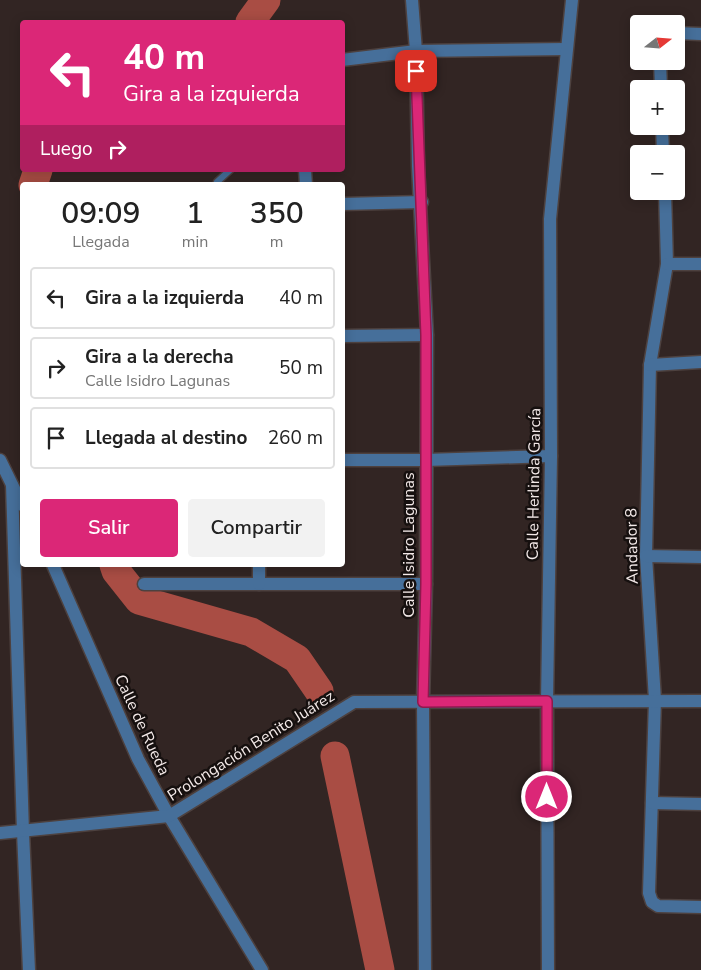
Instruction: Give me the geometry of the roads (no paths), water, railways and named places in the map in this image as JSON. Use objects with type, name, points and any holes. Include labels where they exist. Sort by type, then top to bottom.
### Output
[{"type":"street","name":"Calle Isidro Lagunas","points":[[412,0],[416,52],[418,166],[422,202],[426,335],[426,584],[423,702],[425,970]]},
{"type":"street","name":"Calle Herlinda García","points":[[548,970],[547,701],[551,456],[550,219],[572,0]]},
{"type":"street","points":[[685,34],[701,34]]},
{"type":"street","points":[[345,60],[416,52],[566,49]]},
{"type":"street","name":"Andador 8","points":[[665,200],[667,264],[650,366],[646,556],[655,700],[649,893],[652,902],[658,906],[701,907]]},
{"type":"street","points":[[345,204],[422,202]]},
{"type":"street","points":[[667,264],[701,264]]},
{"type":"street","points":[[345,336],[426,335]]},
{"type":"street","points":[[650,366],[701,362]]},
{"type":"street","points":[[345,460],[426,460],[551,456]]},
{"type":"street","points":[[0,460],[20,501]]},
{"type":"street","points":[[12,485],[29,970]]},
{"type":"street","points":[[646,556],[701,557]]},
{"type":"street","name":"Calle de Rueda","points":[[54,567],[138,759],[169,816],[262,970]]},
{"type":"street","points":[[259,567],[259,584]]},
{"type":"street","points":[[144,584],[426,584]]},
{"type":"street","name":"Prolongación Benito Juárez","points":[[0,833],[169,816],[348,704],[360,702],[701,701]]},
{"type":"street","points":[[652,803],[701,804]]},
{"type":"lane","points":[[217,182],[228,172]]},
{"type":"waterway","points":[[251,20],[266,0]]},
{"type":"waterway","points":[[34,182],[37,172]]},
{"type":"waterway","points":[[115,567],[139,600],[251,632],[297,659],[319,691]]},
{"type":"waterway","points":[[335,756],[380,970]]}]
